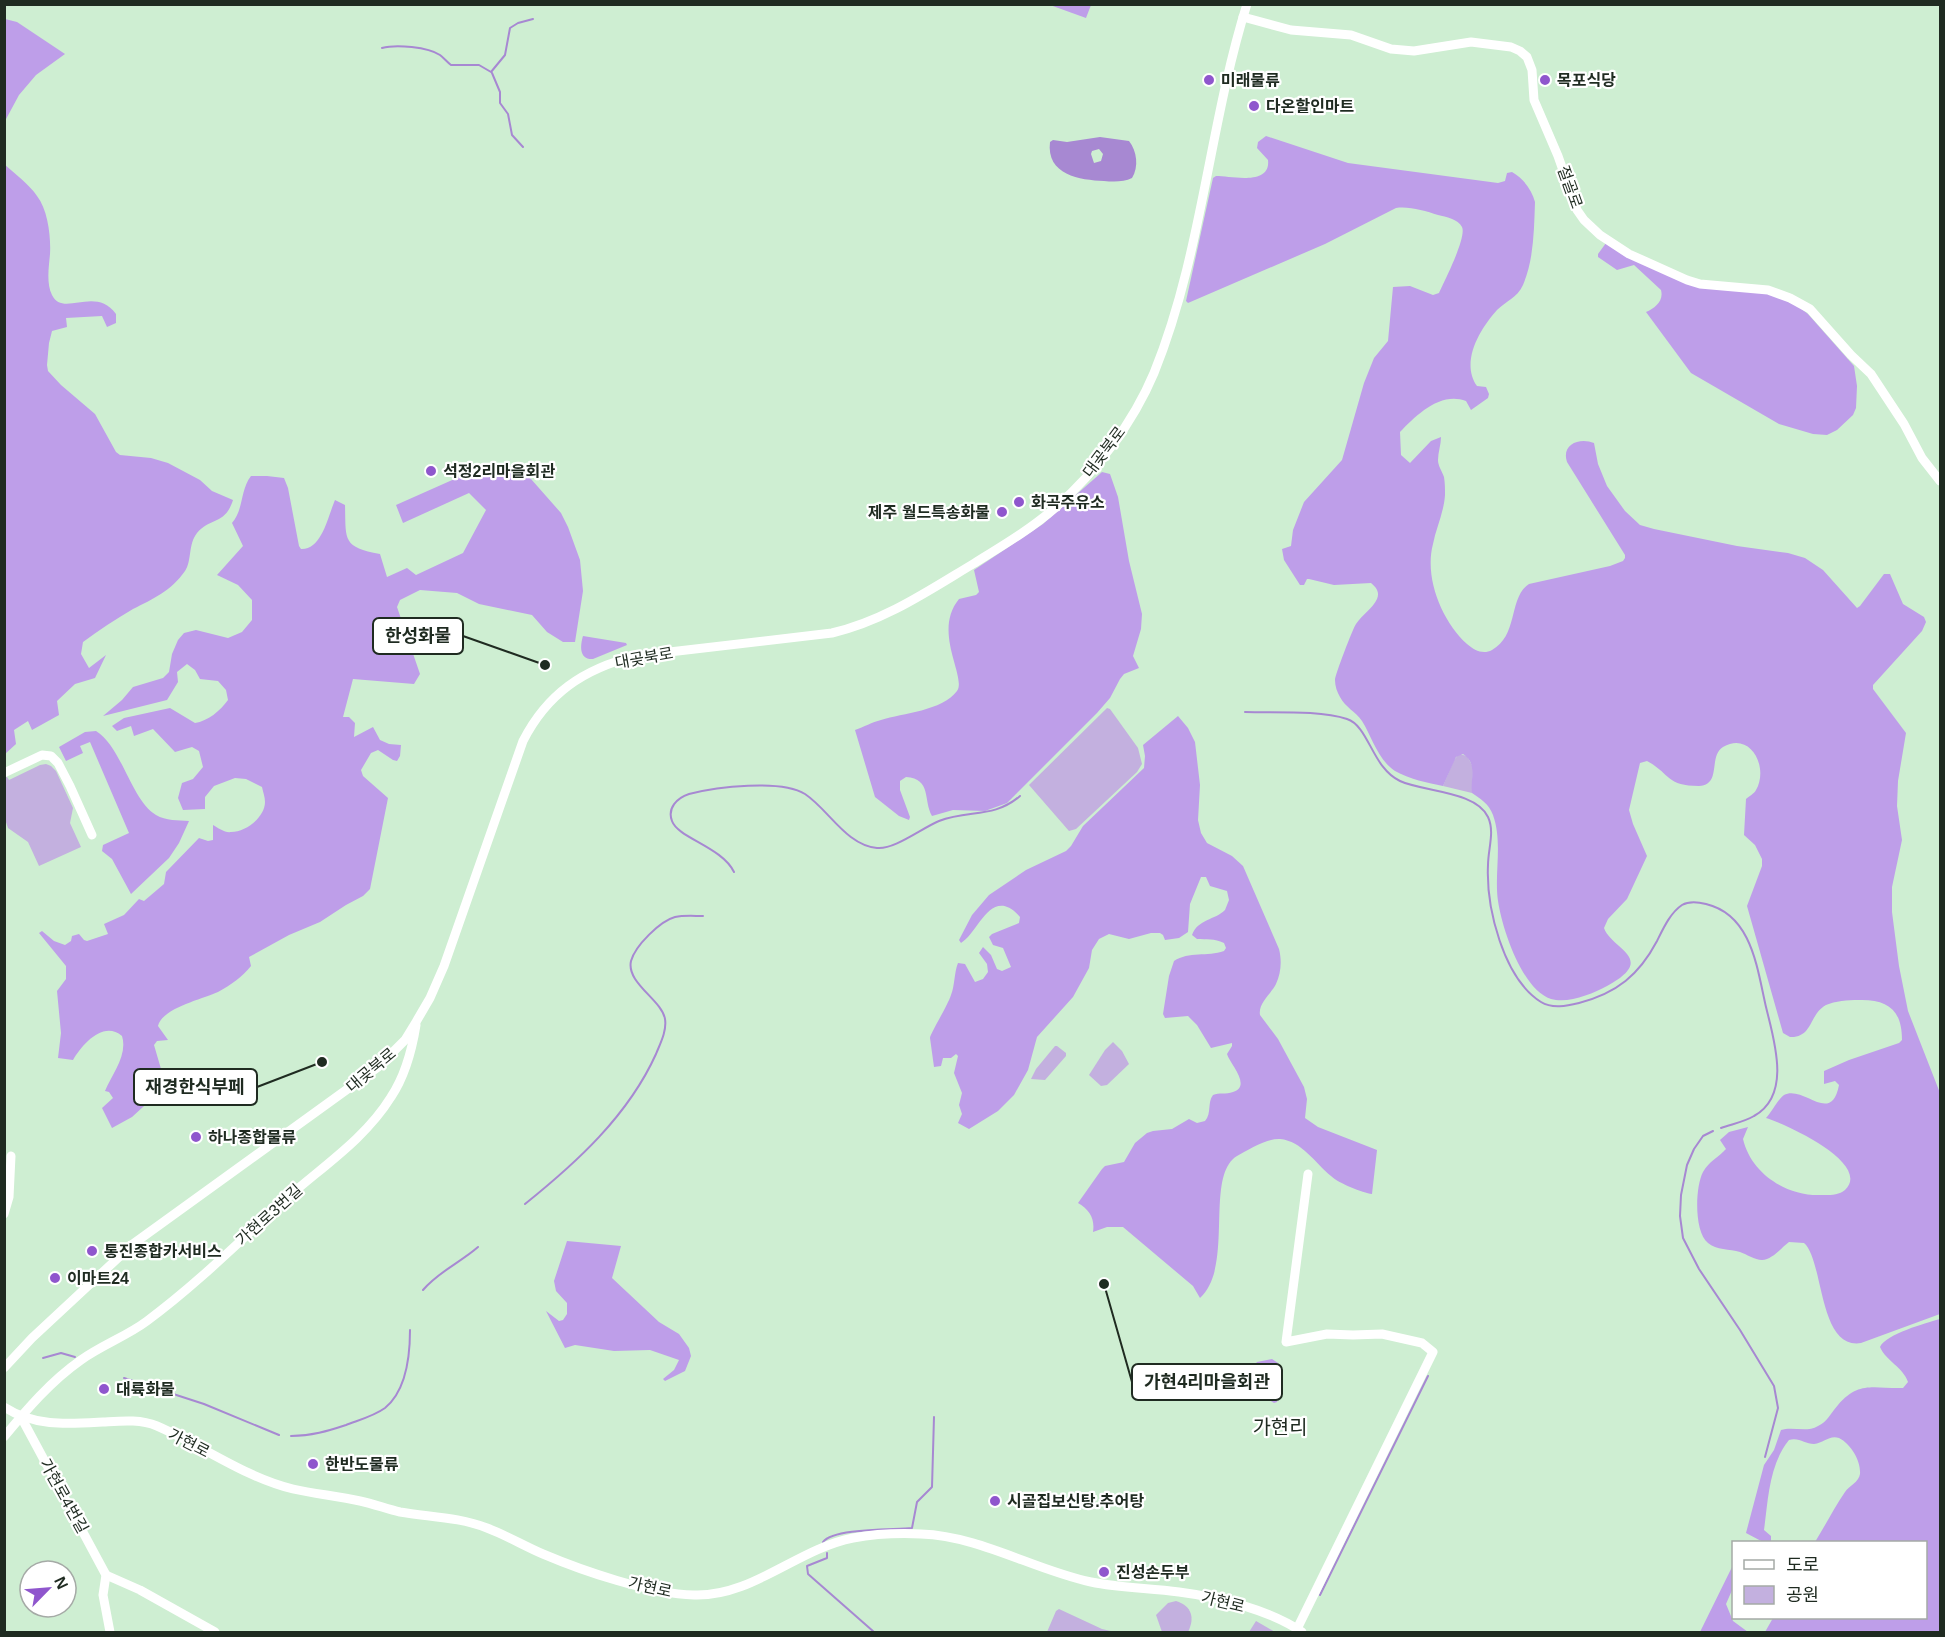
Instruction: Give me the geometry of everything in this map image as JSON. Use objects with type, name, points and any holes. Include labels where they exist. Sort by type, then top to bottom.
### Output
[{"type":"street","name":"대곶북로","points":[[4,1368],[32,1338],[133,1244],[368,1076],[392,1054],[416,1022],[444,966],[523,741],[532,723],[556,696],[593,670],[611,662],[635,656],[832,633],[856,627],[928,591],[1026,530],[1068,496],[1102,458],[1137,406],[1153,375],[1175,312],[1247,4]]},
{"type":"street","name":"절골로","points":[[1243,17],[1291,30],[1351,35],[1391,49],[1414,51],[1471,42],[1493,44],[1520,51],[1527,57],[1532,70],[1534,100],[1563,167],[1576,210],[1584,220],[1600,235],[1629,254],[1687,280],[1700,284],[1768,290],[1810,309],[1875,379],[1922,458],[1941,481]]},
{"type":"street","points":[[4,773],[42,755],[51,756],[58,763],[70,786],[92,836]]},
{"type":"street","name":"가현로3번길","points":[[21,1417],[45,1391],[80,1361],[127,1336],[182,1295],[367,1129],[381,1112],[400,1080],[414,1038],[416,1022]]},
{"type":"street","points":[[4,1214],[9,1197],[11,1156]]},
{"type":"street","points":[[1299,1631],[1433,1352],[1422,1343],[1382,1334],[1327,1334],[1286,1342],[1308,1174]]},
{"type":"street","points":[[4,1400],[6,1409]]},
{"type":"street","name":"가현로","points":[[6,1409],[21,1417],[51,1422],[122,1420],[147,1423],[258,1478],[292,1489],[360,1501],[400,1512],[457,1519],[486,1528],[543,1554],[587,1570],[672,1593],[697,1596],[720,1593],[746,1585],[810,1553],[852,1539],[889,1534],[923,1534],[973,1544],[1078,1579],[1140,1589],[1178,1592],[1226,1602],[1249,1608],[1299,1631]]},
{"type":"street","points":[[4,1437],[21,1417]]},
{"type":"street","name":"가현로4번길","points":[[21,1417],[106,1575],[104,1594],[110,1632]]},
{"type":"street","points":[[106,1575],[140,1590],[215,1632]]},
{"type":"green space","points":[[1107,708],[1138,748],[1142,764],[1137,772],[1076,829],[1069,831],[1029,785]]},
{"type":"green space","points":[[1459,754],[1467,756],[1473,767],[1472,793],[1443,786]]},
{"type":"green space","points":[[46,764],[56,771],[73,808],[70,823],[81,847],[39,866],[28,842],[8,828],[5,819],[4,778],[7,777],[9,780]]},
{"type":"green space","points":[[1113,1042],[1122,1051],[1129,1064],[1107,1085],[1101,1086],[1089,1075]]},
{"type":"green space","points":[[1055,1046],[1066,1053],[1066,1056],[1045,1080],[1031,1079],[1036,1069]]},
{"type":"green space","points":[[1176,1601],[1186,1606],[1191,1613],[1188,1632],[1162,1632],[1156,1615],[1168,1603]]},
{"type":"green space","points":[[1059,1609],[1102,1629],[1115,1632],[1047,1632]]},
{"type":"green space","points":[[1256,1621],[1275,1632],[1249,1632]]},
{"type":"shaded area","points":[[1050,5],[1091,5],[1086,18]]},
{"type":"shaded area","points":[[5,19],[17,22],[65,54],[36,75],[19,95],[5,121]]},
{"type":"shaded area","points":[[1266,136],[1348,163],[1498,183],[1505,181],[1507,173],[1512,172],[1523,181],[1534,198],[1533,244],[1527,275],[1518,293],[1497,310],[1484,327],[1471,356],[1472,377],[1477,386],[1486,387],[1488,398],[1471,410],[1466,401],[1447,399],[1438,402],[1421,412],[1400,432],[1401,455],[1410,463],[1431,441],[1441,437],[1438,460],[1444,477],[1445,495],[1433,544],[1431,571],[1433,585],[1443,611],[1458,634],[1470,646],[1485,652],[1492,650],[1500,643],[1510,626],[1518,598],[1529,584],[1610,566],[1625,558],[1567,462],[1569,446],[1583,441],[1594,443],[1598,464],[1607,486],[1625,511],[1640,525],[1805,558],[1823,570],[1857,608],[1884,574],[1890,574],[1903,604],[1924,617],[1926,622],[1922,631],[1873,685],[1873,689],[1906,733],[1898,781],[1897,806],[1902,840],[1892,887],[1892,912],[1908,1011],[1940,1093],[1940,1314],[1861,1343],[1847,1341],[1837,1333],[1829,1319],[1815,1267],[1804,1243],[1789,1242],[1770,1258],[1759,1260],[1740,1252],[1711,1245],[1703,1237],[1700,1229],[1697,1198],[1700,1179],[1708,1165],[1726,1149],[1720,1140],[1729,1132],[1748,1127],[1743,1139],[1753,1162],[1771,1180],[1782,1186],[1793,1191],[1818,1195],[1836,1194],[1845,1190],[1850,1179],[1847,1168],[1837,1157],[1806,1136],[1766,1118],[1784,1095],[1792,1093],[1823,1104],[1830,1102],[1835,1097],[1839,1085],[1835,1081],[1824,1084],[1824,1071],[1902,1040],[1896,1013],[1885,1004],[1868,1000],[1842,1001],[1826,1005],[1816,1014],[1803,1034],[1790,1037],[1783,1033],[1747,906],[1762,866],[1762,859],[1755,845],[1744,835],[1746,799],[1756,790],[1759,781],[1759,763],[1755,754],[1742,744],[1733,743],[1723,747],[1716,757],[1710,781],[1699,786],[1674,782],[1647,761],[1640,763],[1629,810],[1647,856],[1627,899],[1608,919],[1604,928],[1628,955],[1631,961],[1629,968],[1622,976],[1594,992],[1572,999],[1558,1000],[1551,999],[1531,984],[1509,942],[1498,901],[1496,826],[1489,808],[1472,793],[1472,767],[1468,758],[1463,754],[1456,757],[1443,786],[1400,774],[1384,761],[1362,721],[1340,697],[1335,682],[1338,670],[1356,624],[1377,599],[1377,590],[1371,583],[1334,585],[1307,579],[1304,585],[1300,585],[1284,560],[1282,549],[1291,546],[1293,530],[1304,502],[1342,460],[1364,383],[1374,358],[1388,341],[1393,287],[1410,286],[1433,295],[1439,293],[1450,270],[1463,232],[1458,222],[1448,218],[1417,209],[1396,208],[1325,244],[1188,303],[1186,301],[1213,178],[1216,176],[1249,178],[1263,173],[1267,168],[1268,160],[1257,148],[1258,142]]},
{"type":"shaded area","points":[[1100,137],[1129,141],[1136,159],[1136,169],[1132,178],[1108,181],[1085,179],[1066,174],[1053,162],[1050,142],[1053,140],[1067,142]],"holes":[[[1099,149],[1103,154],[1101,161],[1094,163],[1092,151]]]},
{"type":"shaded area","points":[[4,164],[34,192],[44,209],[49,232],[48,280],[52,295],[64,304],[99,302],[108,306],[116,314],[116,323],[107,327],[102,316],[66,318],[67,327],[52,331],[48,371],[95,414],[116,452],[120,455],[151,458],[168,463],[200,480],[212,491],[233,500],[230,508],[222,517],[202,528],[194,537],[187,567],[174,584],[83,642],[81,654],[89,668],[106,655],[95,678],[75,684],[57,701],[59,715],[32,730],[28,721],[14,730],[16,744],[5,754]]},
{"type":"shaded area","points":[[1606,243],[1689,284],[1772,294],[1799,307],[1808,314],[1854,366],[1857,386],[1856,408],[1853,415],[1837,430],[1827,435],[1813,434],[1779,424],[1691,373],[1646,312],[1658,304],[1662,294],[1661,290],[1634,265],[1617,270],[1598,257]]},
{"type":"shaded area","points":[[496,470],[522,473],[531,479],[561,513],[568,527],[580,560],[583,591],[575,642],[563,642],[547,632],[532,615],[479,604],[457,593],[420,590],[400,600],[397,607],[420,674],[414,684],[353,679],[343,717],[349,717],[355,723],[354,737],[373,727],[380,740],[389,744],[401,745],[397,761],[378,750],[371,753],[361,770],[363,776],[388,798],[370,889],[363,896],[320,922],[289,935],[249,957],[251,966],[227,987],[167,1014],[158,1026],[168,1040],[157,1041],[154,1045],[166,1086],[132,1117],[112,1128],[102,1108],[113,1098],[109,1092],[105,1091],[121,1057],[122,1036],[108,1031],[101,1033],[87,1042],[73,1060],[58,1058],[61,1033],[57,991],[66,979],[66,966],[39,933],[42,931],[54,941],[65,945],[71,941],[72,936],[79,934],[87,941],[108,934],[104,924],[124,915],[139,899],[144,901],[164,884],[166,872],[199,838],[213,840],[213,825],[229,832],[243,829],[254,823],[262,813],[265,802],[262,787],[246,779],[235,778],[214,786],[205,797],[205,809],[183,810],[178,798],[182,783],[193,779],[203,767],[199,751],[192,747],[175,752],[153,729],[134,736],[131,726],[117,731],[112,726],[124,718],[170,708],[195,723],[217,712],[228,700],[226,690],[218,681],[200,679],[195,670],[187,664],[177,672],[178,682],[167,700],[103,716],[133,687],[163,678],[169,672],[172,654],[184,633],[196,630],[228,638],[242,632],[252,620],[252,600],[238,585],[217,575],[243,546],[232,523],[236,518],[245,487],[251,476],[284,478],[301,549],[308,548],[319,538],[335,500],[345,505],[346,534],[349,540],[352,545],[380,554],[387,577],[407,568],[416,575],[463,553],[486,510],[469,493],[403,523],[396,505],[459,477]]},
{"type":"shaded area","points":[[1102,472],[1110,474],[1118,497],[1129,561],[1142,614],[1141,629],[1133,656],[1139,668],[1124,674],[1110,698],[1097,713],[1007,803],[985,811],[953,810],[932,816],[923,786],[920,782],[906,777],[900,781],[900,790],[910,817],[909,820],[899,816],[875,797],[855,730],[878,721],[932,707],[950,698],[957,691],[958,675],[949,639],[949,625],[952,612],[959,599],[976,595],[979,592],[974,570],[1043,524]]},
{"type":"shaded area","points":[[583,636],[627,645],[588,659],[582,652]]},
{"type":"shaded area","points":[[1178,716],[1188,728],[1195,742],[1200,785],[1198,820],[1201,833],[1207,843],[1232,856],[1243,866],[1279,949],[1281,962],[1279,976],[1261,1006],[1260,1015],[1278,1039],[1304,1087],[1307,1099],[1305,1118],[1318,1127],[1377,1150],[1372,1194],[1334,1179],[1302,1148],[1288,1141],[1269,1140],[1237,1156],[1227,1167],[1222,1182],[1216,1265],[1210,1284],[1200,1298],[1193,1286],[1123,1227],[1107,1227],[1093,1232],[1091,1215],[1078,1203],[1102,1169],[1105,1166],[1124,1162],[1135,1143],[1147,1133],[1172,1129],[1189,1119],[1197,1123],[1205,1121],[1213,1095],[1233,1092],[1240,1085],[1238,1074],[1227,1054],[1232,1043],[1211,1048],[1197,1025],[1188,1016],[1165,1018],[1163,1014],[1169,976],[1174,961],[1186,956],[1218,953],[1226,948],[1220,941],[1197,939],[1192,935],[1198,926],[1225,910],[1229,900],[1227,891],[1210,886],[1206,877],[1201,877],[1190,904],[1188,932],[1179,938],[1165,940],[1160,933],[1151,933],[1129,939],[1109,934],[1099,939],[1092,950],[1089,968],[1073,997],[1037,1037],[1028,1070],[1014,1095],[998,1111],[969,1129],[958,1123],[962,1114],[959,1105],[962,1093],[954,1073],[958,1056],[956,1054],[951,1058],[943,1058],[941,1066],[934,1067],[930,1038],[951,995],[958,963],[965,964],[975,982],[983,979],[988,972],[987,964],[979,953],[983,947],[991,955],[997,969],[1002,971],[1011,967],[1003,948],[993,945],[989,937],[1019,923],[1020,917],[1010,908],[1001,906],[993,908],[961,943],[959,940],[972,915],[989,895],[1026,870],[1066,851],[1083,826],[1144,768],[1143,745]]},
{"type":"shaded area","points":[[96,731],[113,749],[147,808],[164,818],[189,821],[169,858],[131,894],[112,859],[102,851],[103,845],[129,833],[90,742],[80,746],[83,753],[66,761],[59,747],[85,732]]},
{"type":"shaded area","points":[[567,1241],[621,1246],[612,1278],[659,1322],[679,1334],[689,1348],[691,1356],[685,1371],[665,1381],[663,1379],[674,1370],[679,1360],[650,1350],[614,1351],[575,1345],[565,1348],[546,1311],[559,1321],[563,1320],[567,1314],[567,1303],[556,1291],[554,1281]]},
{"type":"shaded area","points":[[1940,1319],[1940,1632],[1765,1632],[1772,1619],[1927,1619],[1927,1541],[1816,1541],[1841,1498],[1860,1474],[1854,1453],[1839,1438],[1814,1444],[1796,1439],[1789,1440],[1773,1471],[1764,1530],[1771,1536],[1771,1541],[1761,1541],[1746,1533],[1764,1465],[1774,1450],[1781,1430],[1809,1429],[1818,1426],[1846,1397],[1860,1389],[1868,1387],[1903,1388],[1908,1382],[1906,1377],[1880,1347],[1898,1333]]},
{"type":"shaded area","points":[[1272,1359],[1278,1363],[1278,1398],[1274,1403],[1260,1388],[1252,1368],[1257,1362]]},
{"type":"shaded area","points":[[1732,1567],[1732,1590],[1726,1604],[1733,1621],[1748,1632],[1700,1632]]},
{"type":"waterway","points":[[382,48],[395,46],[420,48],[435,52],[451,65],[479,65],[491,72],[505,55],[510,28],[533,19]]},
{"type":"waterway","points":[[492,73],[500,92],[500,103],[508,114],[512,135],[523,147]]},
{"type":"waterway","points":[[1245,712],[1310,713],[1347,719],[1361,730],[1383,767],[1400,781],[1461,797],[1482,808],[1488,817],[1491,829],[1488,882],[1490,901],[1500,940],[1516,976],[1528,991],[1545,1004],[1560,1006],[1579,1003],[1605,994],[1626,981],[1643,964],[1670,917],[1685,904],[1694,902],[1706,904],[1734,919],[1743,931],[1755,960],[1776,1050],[1777,1081],[1766,1107],[1750,1118],[1721,1128]]},
{"type":"waterway","points":[[734,872],[728,863],[711,849],[676,827],[672,821],[671,812],[674,804],[681,798],[701,791],[731,787],[765,786],[794,789],[814,801],[856,841],[884,848],[939,821],[1000,808],[1020,796]]},
{"type":"waterway","points":[[525,1204],[581,1155],[616,1118],[631,1098],[656,1054],[664,1033],[665,1019],[658,1005],[634,977],[631,961],[637,948],[669,919],[682,916],[703,916]]},
{"type":"waterway","points":[[1713,1131],[1703,1136],[1687,1165],[1681,1195],[1680,1216],[1683,1238],[1699,1269],[1774,1386],[1778,1408],[1765,1457]]},
{"type":"waterway","points":[[423,1290],[478,1247]]},
{"type":"waterway","points":[[291,1436],[333,1429],[366,1418],[385,1408],[403,1382],[408,1361],[410,1330]]},
{"type":"waterway","points":[[43,1358],[61,1353],[75,1357]]},
{"type":"waterway","points":[[1320,1595],[1428,1376]]},
{"type":"waterway","points":[[124,1378],[204,1404],[279,1435]]},
{"type":"waterway","points":[[823,1542],[829,1537],[851,1532],[912,1528],[917,1502],[932,1487],[934,1417]]},
{"type":"waterway","points":[[827,1553],[827,1558],[807,1566],[808,1574],[874,1632]]},
{"type":"place","name":"미래물류","points":[[1209,80]]},
{"type":"place","name":"목포식당","points":[[1545,80]]},
{"type":"place","name":"다온할인마트","points":[[1254,106]]},
{"type":"place","name":"석정2리마을회관","points":[[431,471]]},
{"type":"place","name":"화곡주유소","points":[[1019,502]]},
{"type":"place","name":"제주 월드특송화물","points":[[1002,512]]},
{"type":"place","name":"한성화물","points":[[545,665]]},
{"type":"place","name":"재경한식부페","points":[[322,1062]]},
{"type":"place","name":"하나종합물류","points":[[196,1137]]},
{"type":"place","name":"통진종합카서비스","points":[[92,1251]]},
{"type":"place","name":"이마트24","points":[[55,1278]]},
{"type":"place","name":"가현4리마을회관","points":[[1104,1284]]},
{"type":"place","name":"대륙화물","points":[[104,1389]]},
{"type":"place","name":"한반도물류","points":[[313,1464]]},
{"type":"place","name":"시골집보신탕.추어탕","points":[[995,1501]]},
{"type":"place","name":"진성손두부","points":[[1104,1572]]},
{"type":"district","name":"가현리","points":[[1280,1427]]}]
